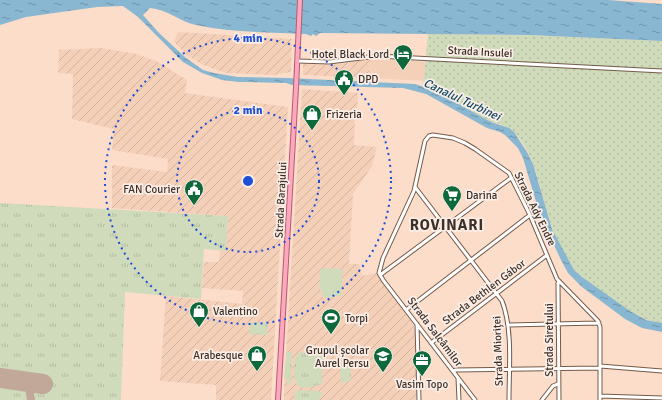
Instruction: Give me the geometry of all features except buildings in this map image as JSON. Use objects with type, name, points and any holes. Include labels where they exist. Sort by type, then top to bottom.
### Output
[{"type":"main road","name":"Strada Barajului","points":[[278,400],[298,61],[300,0]]},
{"type":"street","name":"Strada Insulei","points":[[298,61],[329,62],[379,56],[662,71]]},
{"type":"street","name":"Strada Ady Endre","points":[[380,275],[380,266],[415,187],[425,141],[429,136],[453,138],[470,146],[507,172],[530,215],[559,281],[596,317],[599,323]]},
{"type":"street","points":[[380,275],[511,178]]},
{"type":"street","name":"Strada Mioriței","points":[[415,187],[502,301],[508,325],[509,400]]},
{"type":"street","points":[[406,310],[530,215]]},
{"type":"street","name":"Strada Bethlen Gábor","points":[[431,343],[547,255]]},
{"type":"street","name":"Strada Salcâmilor","points":[[380,275],[475,400]]},
{"type":"street","name":"Strada Siretului","points":[[558,400],[559,368],[557,324],[559,281]]},
{"type":"street","points":[[508,325],[599,323],[600,398],[662,398]]},
{"type":"street","points":[[417,324],[418,400]]},
{"type":"street","points":[[453,371],[600,367],[662,371]]},
{"type":"street","points":[[458,378],[459,400]]},
{"type":"street","points":[[542,400],[553,386],[558,384]]},
{"type":"shaded area","points":[[178,32],[292,39],[291,72],[274,75],[226,73],[203,65],[188,56],[174,42]]},
{"type":"shaded area","points":[[101,48],[137,54],[158,62],[187,80],[185,93],[288,107],[271,400],[216,400],[216,385],[160,381],[166,296],[242,304],[243,291],[202,288],[204,262],[219,262],[220,251],[226,251],[228,216],[112,208],[112,165],[167,172],[168,159],[112,150],[114,129],[72,119],[73,74],[58,73],[59,50]]},
{"type":"shaded area","points":[[370,59],[427,62],[427,81],[369,78]]},
{"type":"shaded area","points":[[370,59],[369,78],[303,75],[303,64],[332,65]]},
{"type":"shaded area","points":[[302,89],[358,93],[357,115],[355,116],[354,145],[377,147],[372,166],[353,194],[349,264],[359,264],[362,276],[376,273],[413,324],[416,334],[416,400],[284,400]]},
{"type":"green space","points":[[428,34],[529,35],[662,41],[662,323],[647,320],[627,309],[582,277],[569,263],[552,228],[531,159],[520,139],[511,130],[500,124],[491,122],[423,86]]},
{"type":"green space","points":[[0,203],[228,216],[226,251],[204,249],[201,299],[125,292],[121,400],[0,400]]},
{"type":"green space","points":[[321,268],[343,269],[341,296],[335,296],[335,298],[322,296],[322,290],[319,290]]},
{"type":"green space","points":[[250,322],[268,323],[267,335],[249,334]]},
{"type":"green space","points":[[286,351],[292,352],[291,381],[287,386],[287,379],[284,378],[287,359]]},
{"type":"green space","points":[[301,352],[319,353],[323,355],[322,384],[303,388],[295,382],[297,382],[297,380],[294,380],[294,364],[296,356]]},
{"type":"green space","points":[[340,365],[350,365],[351,381],[342,382],[342,385],[341,382]]},
{"type":"green space","points":[[298,390],[318,391],[322,393],[322,396],[318,400],[295,400],[294,395]]},
{"type":"water","points":[[0,0],[608,0],[662,4],[662,41],[529,35],[320,33],[316,36],[313,34],[311,36],[306,34],[237,31],[210,28],[184,21],[162,11],[150,8],[143,15],[159,33],[186,58],[203,70],[238,77],[415,84],[433,90],[491,122],[509,128],[514,132],[533,164],[552,229],[574,270],[630,311],[646,320],[662,323],[662,332],[642,328],[625,319],[582,287],[568,273],[540,215],[523,158],[518,148],[500,132],[487,128],[426,94],[403,88],[292,85],[286,83],[239,82],[222,80],[202,73],[183,62],[138,17],[123,6],[97,7],[26,17],[0,25]]},
{"type":"taxiway","points":[[28,382],[31,400]]},
{"type":"runway","points":[[0,378],[43,384]]},
{"type":"place","name":"Hotel Black Lord","points":[[403,71]]},
{"type":"place","name":"DPD","points":[[344,96]]},
{"type":"place","name":"Frizeria","points":[[312,131]]},
{"type":"place","name":"FAN Courier","points":[[194,206]]},
{"type":"place","name":"Darina","points":[[452,212]]},
{"type":"place","name":"Valentino","points":[[199,328]]},
{"type":"place","name":"Torpi","points":[[331,335]]},
{"type":"place","name":"Arabesque","points":[[257,372]]},
{"type":"place","name":"Grupul școlar Aurel Persu","points":[[383,373]]},
{"type":"place","name":"Vasim Topo","points":[[422,377]]},
{"type":"district","name":"ROVINARI","points":[[447,225]]},
{"type":"water label","name":"Canalul Turbinei","points":[[462,100]]}]
